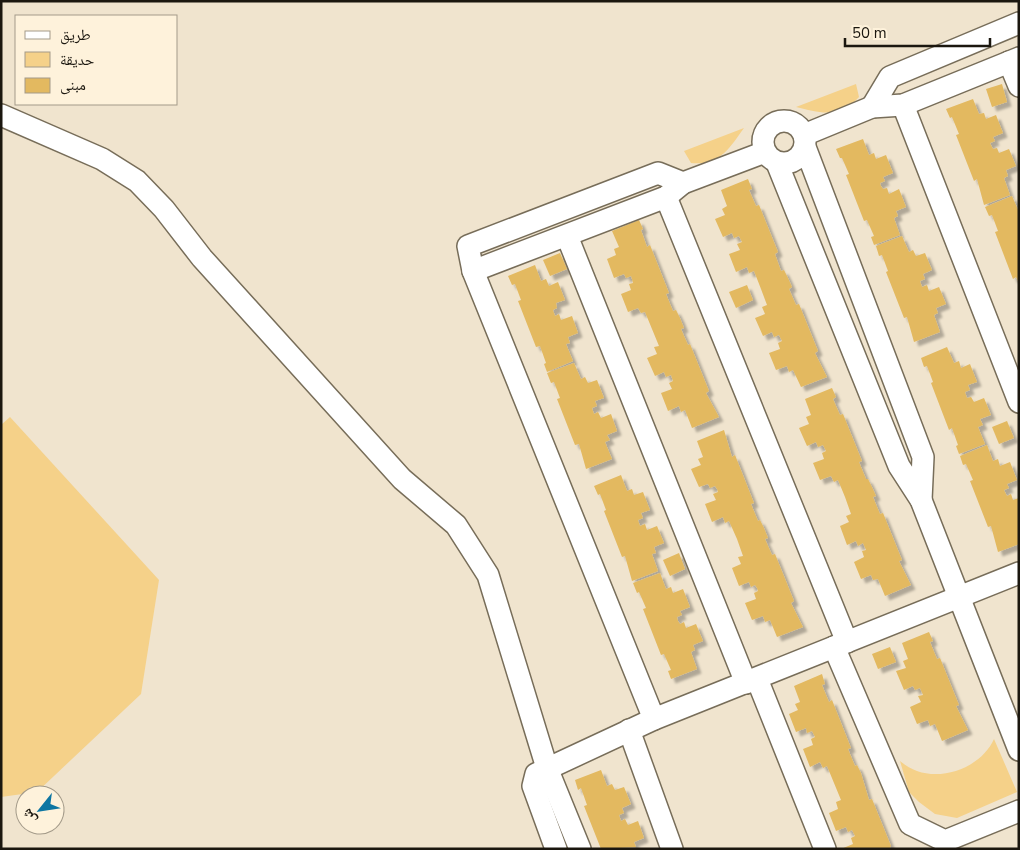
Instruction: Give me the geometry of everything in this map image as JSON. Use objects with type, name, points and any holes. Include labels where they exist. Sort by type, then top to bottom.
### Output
[{"type":"street","points":[[872,107],[890,77],[990,37],[1019,23]]},
{"type":"street","points":[[990,37],[1009,62],[1019,86]]},
{"type":"street","points":[[473,271],[666,198],[683,183],[771,158],[789,163],[799,157],[804,141],[872,107],[903,105],[1009,62]]},
{"type":"street","points":[[903,105],[1019,402]]},
{"type":"street","points":[[1,115],[102,160],[137,181],[164,209],[202,258],[402,479],[456,525],[488,575],[547,768],[580,849]]},
{"type":"street","points":[[922,500],[923,457],[804,141],[795,124],[781,121],[769,127],[762,139],[899,466],[922,500],[958,597],[1019,750]]},
{"type":"street","points":[[654,719],[473,271],[468,246],[658,174],[683,183]]},
{"type":"street","points":[[666,198],[910,824],[942,845],[1019,811]]},
{"type":"street","points":[[567,236],[751,680],[826,849]]},
{"type":"street","points":[[556,849],[533,786],[536,774],[654,719],[1019,572]]},
{"type":"street","points":[[629,730],[672,849]]},
{"type":"green space","points":[[856,84],[859,97],[845,109],[829,113],[796,107]]},
{"type":"green space","points":[[744,128],[728,149],[709,162],[691,163],[684,151]]},
{"type":"green space","points":[[10,417],[159,580],[141,694],[44,785],[15,785],[15,795],[1,797],[1,425]]},
{"type":"green space","points":[[994,739],[1017,792],[957,818],[935,814],[909,792],[900,761],[917,771],[928,774],[951,772],[972,764],[981,757]]},
{"type":"building","points":[[1002,84],[1007,102],[992,107],[986,89]]},
{"type":"building","points":[[973,99],[979,114],[984,113],[986,119],[996,115],[1003,133],[993,137],[995,141],[990,143],[993,149],[997,148],[999,153],[1009,149],[1016,166],[1006,170],[1008,176],[1004,178],[1010,195],[984,205],[977,179],[974,181],[956,135],[959,134],[952,117],[950,118],[946,109]]},
{"type":"building","points":[[863,139],[869,155],[874,153],[876,159],[886,155],[893,173],[883,177],[885,181],[880,183],[881,186],[883,189],[887,188],[889,194],[899,189],[906,207],[896,211],[898,216],[894,218],[900,235],[874,245],[871,237],[874,236],[867,220],[864,221],[846,175],[849,174],[836,149]]},
{"type":"building","points":[[748,179],[752,189],[749,190],[756,206],[759,205],[778,252],[775,254],[781,271],[784,270],[792,287],[789,289],[796,305],[799,304],[818,351],[815,353],[827,377],[801,387],[793,370],[789,372],[787,366],[776,370],[769,353],[780,349],[778,343],[782,341],[779,335],[774,337],[772,332],[763,336],[755,318],[765,314],[762,307],[767,305],[754,271],[749,273],[747,267],[736,272],[729,254],[740,250],[737,244],[742,242],[739,236],[734,238],[732,233],[723,237],[715,219],[725,215],[722,209],[727,206],[721,190]]},
{"type":"building","points":[[1012,196],[1019,212],[1019,283],[1016,277],[1013,279],[995,232],[998,231],[992,215],[989,216],[985,207]]},
{"type":"building","points":[[639,220],[647,247],[650,245],[669,293],[666,294],[673,311],[676,310],[680,318],[684,328],[681,329],[688,345],[690,344],[709,391],[706,393],[719,417],[692,428],[685,410],[681,412],[679,406],[668,411],[661,393],[672,389],[669,383],[673,381],[671,375],[666,377],[664,372],[655,376],[647,358],[657,354],[654,347],[659,346],[645,312],[641,313],[638,308],[628,312],[621,294],[631,290],[629,284],[633,283],[631,276],[626,278],[624,274],[614,278],[607,259],[616,255],[614,249],[619,247],[612,231]]},
{"type":"building","points":[[902,236],[909,252],[913,250],[916,256],[925,253],[932,270],[923,274],[925,279],[920,281],[922,287],[927,285],[929,291],[939,287],[946,304],[936,308],[938,313],[934,315],[940,332],[914,342],[907,317],[904,318],[886,272],[888,271],[882,255],[879,256],[876,246]]},
{"type":"building","points":[[560,253],[567,269],[550,276],[543,260]]},
{"type":"building","points":[[535,265],[541,281],[546,279],[549,286],[558,282],[565,300],[556,303],[557,308],[553,310],[555,316],[559,314],[561,320],[572,316],[578,333],[568,337],[570,343],[566,344],[573,361],[547,372],[540,346],[536,347],[518,301],[521,300],[515,284],[512,285],[508,276]]},
{"type":"building","points":[[747,285],[753,300],[736,308],[729,292]]},
{"type":"building","points":[[947,347],[954,363],[959,361],[961,368],[970,364],[977,382],[968,385],[970,390],[965,392],[967,398],[971,397],[974,402],[984,398],[991,415],[980,419],[983,425],[978,427],[985,444],[959,454],[952,428],[949,430],[931,383],[933,382],[927,366],[924,367],[921,358]]},
{"type":"building","points":[[574,363],[581,379],[585,377],[588,383],[597,380],[604,398],[595,401],[597,406],[592,408],[594,414],[598,412],[601,418],[611,414],[617,431],[607,435],[610,440],[605,442],[612,459],[586,469],[579,444],[575,445],[557,399],[560,398],[554,382],[551,383],[547,373]]},
{"type":"building","points":[[832,388],[836,397],[833,399],[840,415],[843,414],[862,461],[859,462],[876,496],[873,497],[880,514],[883,513],[902,560],[899,561],[911,585],[885,596],[878,579],[873,580],[871,575],[861,579],[854,562],[864,557],[862,551],[866,550],[863,543],[858,546],[856,541],[847,545],[840,526],[849,522],[846,516],[851,514],[838,480],[834,482],[831,476],[820,480],[813,463],[824,459],[822,453],[826,451],[823,445],[818,447],[816,442],[807,446],[799,428],[809,424],[806,417],[811,415],[805,399]]},
{"type":"building","points":[[1007,421],[1014,438],[999,444],[992,427]]},
{"type":"building","points":[[724,430],[732,457],[735,455],[754,503],[751,504],[758,521],[760,520],[764,528],[768,538],[765,539],[772,555],[775,554],[794,601],[791,603],[803,627],[777,637],[770,620],[765,622],[763,616],[752,620],[745,603],[756,599],[754,593],[758,591],[757,588],[755,585],[751,587],[749,582],[739,586],[732,568],[741,564],[738,557],[743,556],[737,539],[729,521],[725,523],[723,517],[712,522],[705,504],[716,500],[713,494],[718,492],[717,489],[715,486],[710,488],[708,484],[699,487],[691,469],[701,465],[698,459],[703,457],[697,441]]},
{"type":"building","points":[[987,445],[993,461],[998,459],[1000,466],[1010,462],[1017,480],[1007,484],[1009,488],[1004,490],[1007,496],[1011,494],[1013,500],[1019,498],[1019,544],[998,552],[991,526],[988,527],[970,481],[973,480],[966,464],[963,465],[960,456]]},
{"type":"building","points":[[621,475],[627,491],[632,489],[634,495],[643,492],[650,510],[641,513],[643,518],[638,520],[640,526],[645,524],[647,530],[657,526],[664,543],[654,547],[656,553],[652,554],[658,571],[632,581],[625,556],[622,557],[604,511],[606,510],[600,494],[598,495],[594,486]]},
{"type":"building","points":[[679,553],[685,569],[670,576],[663,560]]},
{"type":"building","points":[[660,573],[666,589],[671,587],[673,593],[683,589],[690,607],[680,611],[682,615],[677,617],[678,621],[680,624],[684,622],[686,628],[696,624],[703,641],[693,645],[695,650],[691,652],[697,669],[671,679],[668,671],[671,670],[664,654],[661,655],[643,609],[646,608],[633,583]]},
{"type":"building","points":[[929,632],[933,641],[930,642],[937,659],[940,658],[959,705],[956,706],[968,730],[942,741],[935,724],[930,726],[928,720],[917,724],[910,707],[921,702],[918,696],[923,695],[920,688],[915,690],[913,686],[904,690],[896,671],[906,668],[903,661],[908,659],[902,643]]},
{"type":"building","points":[[890,647],[896,662],[878,669],[872,654]]},
{"type":"building","points":[[822,674],[825,684],[822,685],[829,702],[832,700],[851,748],[848,749],[855,766],[857,765],[861,773],[869,800],[872,799],[891,846],[889,849],[841,849],[853,844],[851,838],[855,836],[852,830],[848,832],[846,827],[836,831],[829,813],[838,809],[836,802],[841,800],[827,766],[823,768],[820,762],[810,767],[803,749],[813,745],[811,739],[815,737],[812,731],[807,733],[806,728],[796,732],[789,714],[798,710],[795,704],[800,702],[794,686]]},
{"type":"building","points":[[601,770],[607,786],[612,784],[615,790],[624,787],[631,804],[622,808],[624,813],[619,815],[621,821],[625,819],[628,825],[638,821],[644,838],[634,842],[636,847],[601,849],[584,806],[587,805],[581,788],[578,790],[575,780]]}]
